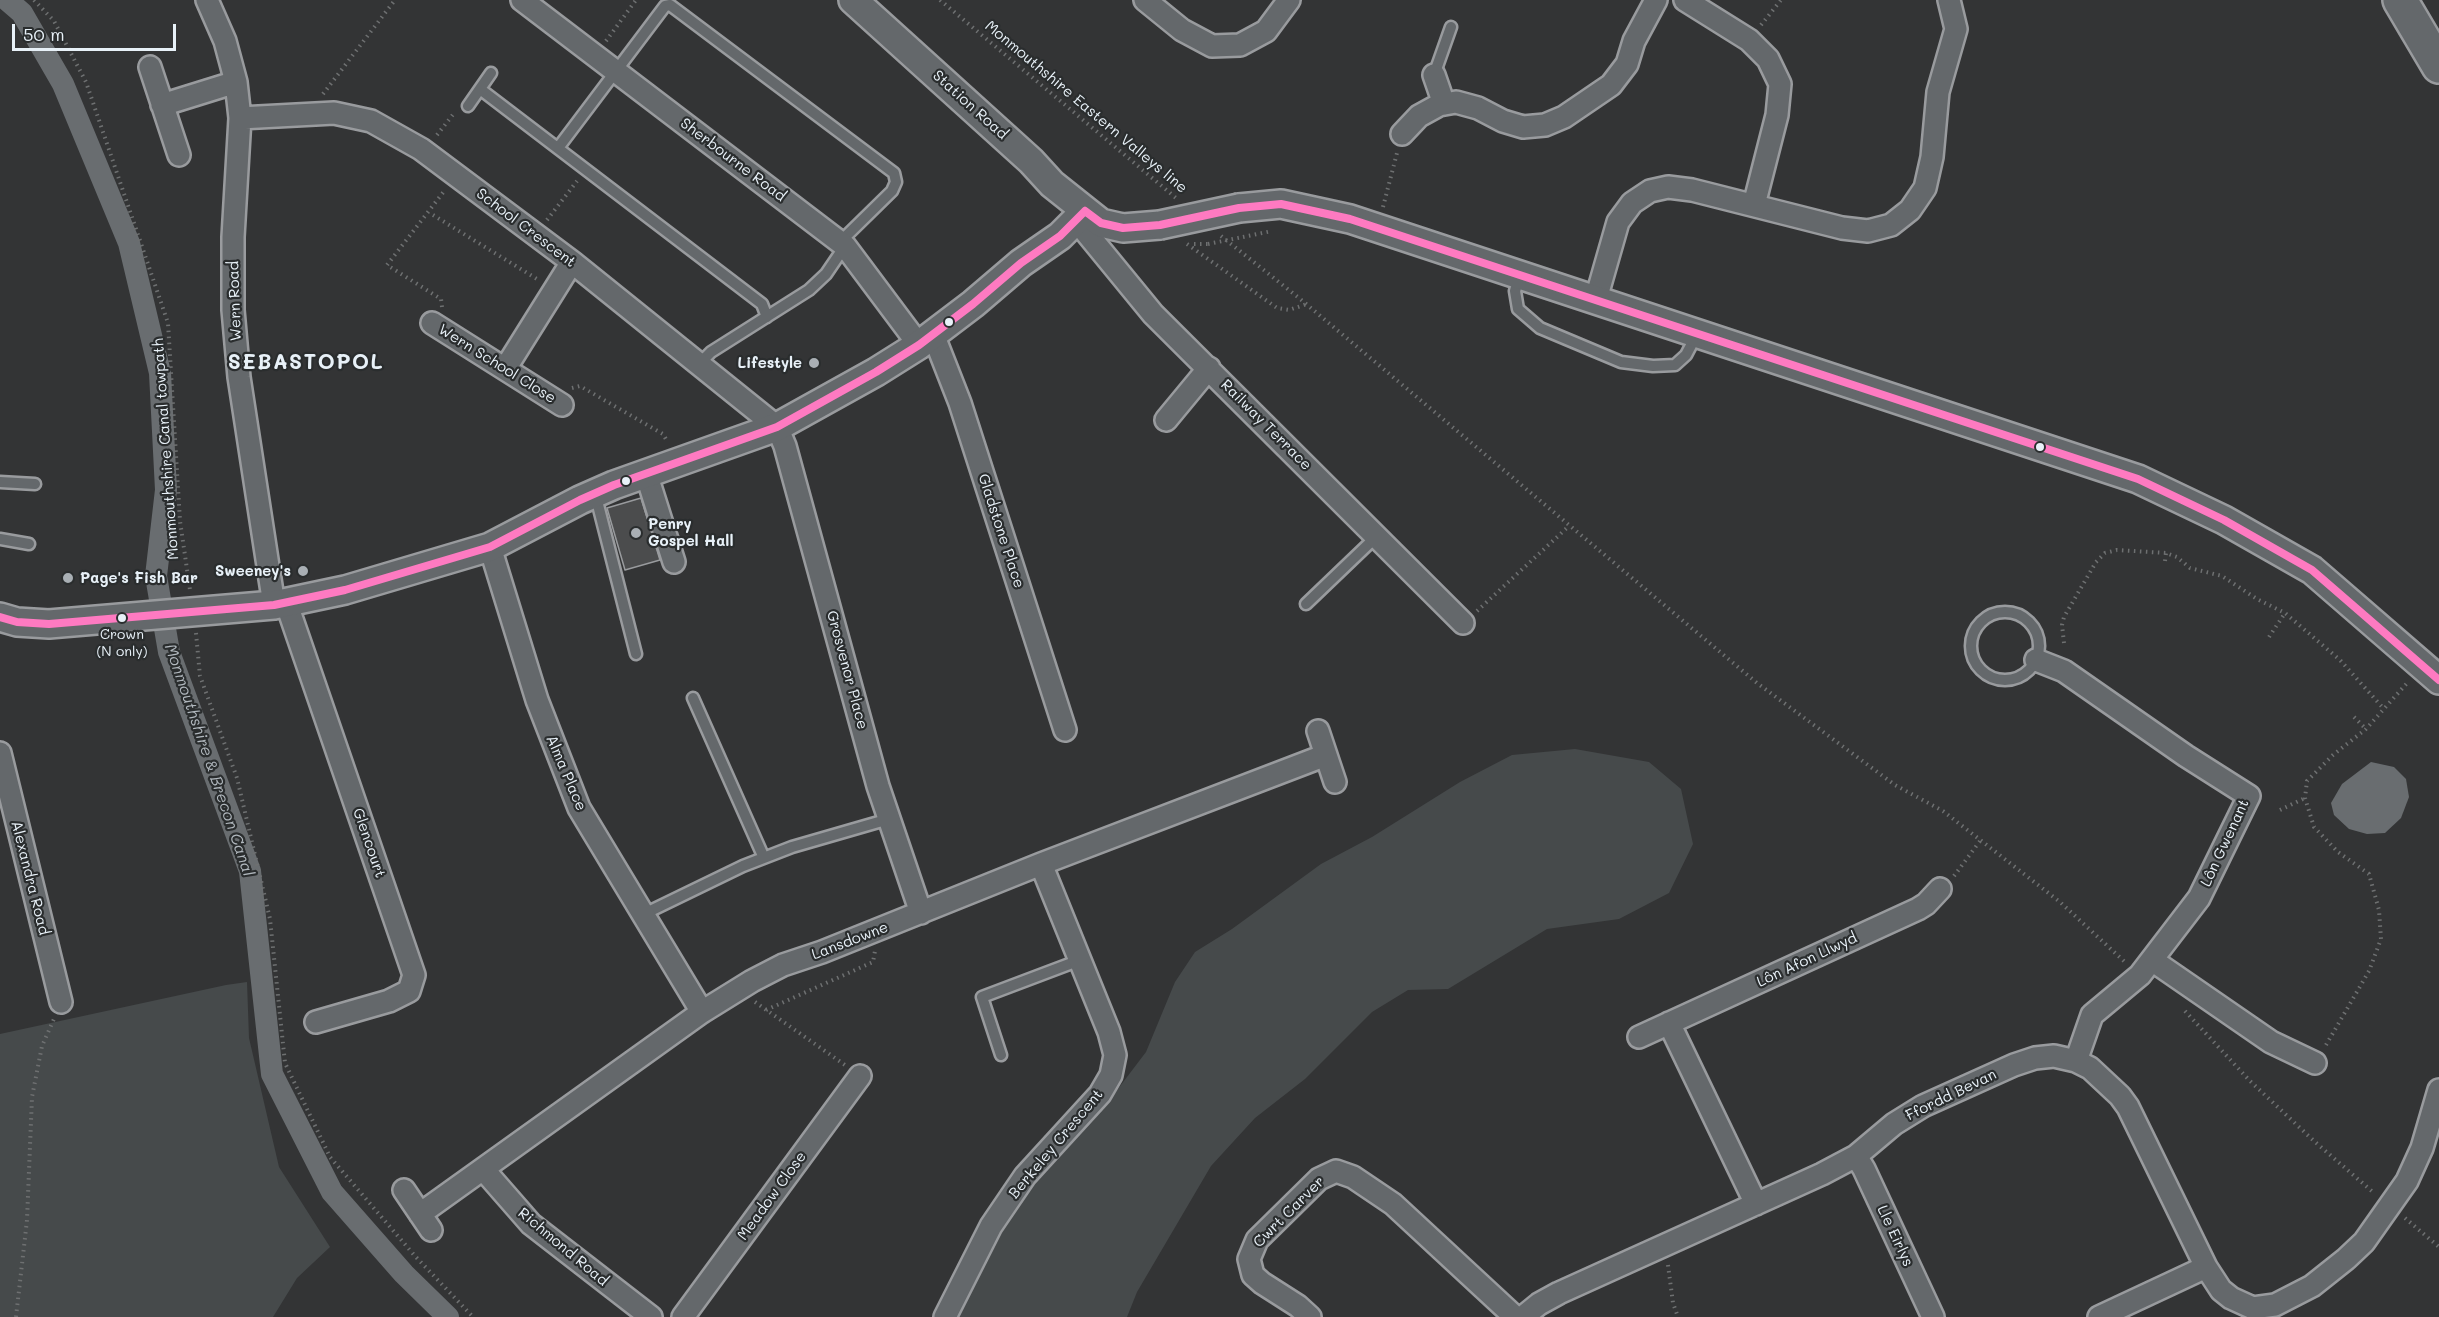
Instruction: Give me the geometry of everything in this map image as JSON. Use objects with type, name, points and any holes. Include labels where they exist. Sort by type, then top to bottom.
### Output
[{"type":"main road","points":[[2400,0],[2439,66]]},
{"type":"street","name":"Wern Road","points":[[207,0],[225,41],[236,82],[240,118],[233,237],[233,310],[239,377],[280,604]]},
{"type":"street","name":"Sherbourne Road","points":[[522,0],[842,244],[926,340]]},
{"type":"street","name":"Station Road","points":[[853,0],[1031,161],[1081,216],[1123,228],[1160,225],[1239,208],[1281,204],[1350,219],[2138,478],[2224,520],[2312,570],[2431,673]]},
{"type":"street","points":[[1145,0],[1182,30],[1212,46],[1240,45],[1266,31],[1289,0]]},
{"type":"street","points":[[1402,134],[1419,116],[1444,104],[1456,102],[1478,108],[1503,121],[1523,127],[1545,124],[1564,117],[1611,85],[1627,64],[1634,40],[1656,0]]},
{"type":"street","points":[[1685,0],[1749,40],[1768,59],[1780,84],[1777,115],[1755,205]]},
{"type":"street","points":[[1596,298],[1618,222],[1632,203],[1650,191],[1668,187],[1692,190],[1842,228],[1868,231],[1891,225],[1910,210],[1925,188],[1932,157],[1938,92],[1956,29],[1950,0]]},
{"type":"street","points":[[150,67],[179,155]]},
{"type":"street","points":[[1434,75],[1444,104]]},
{"type":"street","points":[[162,105],[236,82]]},
{"type":"street","name":"School Crescent","points":[[240,118],[334,113],[371,122],[424,152],[572,262],[777,427]]},
{"type":"street","points":[[0,617],[17,622],[49,624],[280,604],[345,590],[490,547],[595,493],[777,427],[876,372],[926,340],[1021,263],[1060,236],[1081,216]]},
{"type":"street","name":"Railway Terrace","points":[[1081,216],[1153,314],[1463,623]]},
{"type":"street","points":[[505,369],[572,262]]},
{"type":"street","name":"Wern School Close","points":[[439,327],[555,400]]},
{"type":"street","name":"Gladstone Place","points":[[926,340],[960,403],[1065,730]]},
{"type":"street","points":[[1166,420],[1209,368]]},
{"type":"street","name":"Grosvenor Place","points":[[777,427],[786,446],[878,786],[921,913]]},
{"type":"street","points":[[646,473],[674,562]]},
{"type":"street","name":"Alma Place","points":[[490,547],[537,700],[579,807],[702,1012]]},
{"type":"street","name":"Glencourt","points":[[280,604],[414,975],[410,991],[389,1001],[316,1022]]},
{"type":"street","name":"Lôn Gwenant","points":[[2036,660],[2064,671],[2195,762],[2249,796],[2204,890],[2146,968],[2092,1015],[2076,1061]]},
{"type":"street","points":[[1318,731],[1335,782]]},
{"type":"street","name":"Alexandra Road","points":[[0,753],[61,1002]]},
{"type":"street","name":"Lansdowne","points":[[404,1190],[426,1222],[483,1169],[702,1012],[783,965],[1326,755]]},
{"type":"street","name":"Berkeley Crescent","points":[[945,1317],[991,1226],[1025,1176],[1100,1094],[1111,1075],[1115,1055],[1110,1032],[1041,864]]},
{"type":"street","name":"Lôn Afon Llwyd","points":[[1639,1037],[1918,909],[1940,889]]},
{"type":"street","points":[[2146,968],[2271,1042],[2315,1063]]},
{"type":"street","points":[[1670,1023],[1756,1204]]},
{"type":"street","name":"Ffordd Bevan","points":[[1523,1317],[1539,1304],[1559,1293],[1856,1156],[1907,1114],[2014,1065],[2045,1056],[2076,1061],[2100,1075],[2128,1107],[2205,1267],[2221,1290],[2253,1312]]},
{"type":"street","name":"Meadow Close","points":[[683,1317],[860,1076]]},
{"type":"street","points":[[2253,1312],[2295,1297],[2328,1274],[2364,1242],[2407,1180],[2422,1148],[2439,1090]]},
{"type":"street","name":"Lle Eirlys","points":[[1856,1156],[1864,1168],[1933,1317]]},
{"type":"street","name":"Richmond Road","points":[[483,1169],[531,1224],[651,1317]]},
{"type":"street","name":"Cwrt Carver","points":[[1310,1317],[1253,1275],[1249,1259],[1257,1240],[1319,1179],[1336,1171],[1353,1177],[1393,1204],[1515,1317]]},
{"type":"street","points":[[2099,1317],[2205,1267]]},
{"type":"lane","points":[[558,148],[665,6],[670,5],[894,173],[896,182],[892,191],[842,244],[826,274],[711,352],[700,363]]},
{"type":"lane","points":[[1434,75],[1451,27]]},
{"type":"lane","points":[[468,105],[491,74]]},
{"type":"lane","points":[[480,89],[762,304],[767,316]]},
{"type":"lane","points":[[1520,274],[1515,291],[1518,309],[1540,328],[1622,362],[1653,366],[1676,365],[1686,355],[1698,333]]},
{"type":"lane","points":[[0,482],[35,484]]},
{"type":"lane","points":[[595,493],[636,654]]},
{"type":"lane","points":[[1306,604],[1377,536]]},
{"type":"lane","points":[[0,539],[29,544]]},
{"type":"lane","points":[[2005,612],[2016,614],[2026,620],[2038,638],[2039,649],[2036,660],[2021,676],[2010,680],[2000,680],[1980,669],[1971,649],[1972,638],[1984,619],[2005,612]]},
{"type":"lane","points":[[693,698],[764,858]]},
{"type":"lane","points":[[644,914],[792,847],[889,819]]},
{"type":"lane","points":[[1001,1055],[982,997],[1080,960]]},
{"type":"path","name":"Monmouthshire Canal towpath","points":[[34,0],[54,21],[86,82],[168,323],[180,521],[194,612],[200,676],[237,778],[270,919],[285,1063],[330,1157],[415,1256],[473,1317]]},
{"type":"path","points":[[314,114],[322,95],[395,0]]},
{"type":"path","points":[[595,56],[636,0]]},
{"type":"path","name":"Monmouthshire Eastern Valleys line","points":[[940,0],[1181,203]]},
{"type":"path","points":[[1749,40],[1781,0]]},
{"type":"path","points":[[424,152],[458,109],[468,105]]},
{"type":"path","points":[[1378,228],[1402,134]]},
{"type":"path","points":[[536,235],[586,169]]},
{"type":"path","points":[[439,327],[441,299],[387,265],[456,176]]},
{"type":"path","points":[[433,215],[555,290]]},
{"type":"path","points":[[1217,233],[1307,304],[1757,683],[1895,785],[1943,811],[2060,902],[2092,934],[2146,968]]},
{"type":"path","points":[[1208,244],[1243,237]]},
{"type":"path","points":[[1187,244],[1277,308],[1289,309],[1307,304]]},
{"type":"path","points":[[555,400],[580,386],[663,434],[682,461]]},
{"type":"path","points":[[1463,623],[1569,526]]},
{"type":"path","points":[[2064,643],[2062,625],[2064,617],[2096,562],[2105,553],[2117,550],[2166,553],[2177,557],[2190,568],[2222,576],[2285,613],[2340,660],[2384,709]]},
{"type":"path","points":[[2165,561],[2166,553]]},
{"type":"path","points":[[2269,637],[2285,613]]},
{"type":"path","points":[[2315,1063],[2369,971],[2381,939],[2379,910],[2369,874],[2338,852],[2314,827],[2305,798],[2307,782],[2333,755],[2366,729],[2384,709],[2431,673]]},
{"type":"path","points":[[2354,717],[2366,729]]},
{"type":"path","points":[[2280,810],[2305,798]]},
{"type":"path","points":[[1940,889],[1943,890],[1980,841]]},
{"type":"path","points":[[766,1010],[873,962],[878,930]]},
{"type":"path","points":[[737,990],[860,1076]]},
{"type":"path","points":[[16,1317],[27,1220],[32,1096],[42,1046],[61,1002]]},
{"type":"path","points":[[2180,1007],[2250,1081],[2314,1142],[2439,1247]]},
{"type":"path","points":[[1661,1247],[1669,1266],[1673,1303],[1678,1317]]},
{"type":"shaded area","points":[[1575,749],[1649,762],[1681,789],[1693,844],[1669,893],[1619,919],[1547,929],[1448,989],[1408,990],[1372,1012],[1305,1079],[1255,1118],[1211,1166],[1137,1292],[1127,1317],[954,1317],[996,1231],[1040,1174],[1111,1098],[1146,1052],[1175,982],[1195,952],[1232,929],[1321,864],[1372,837],[1460,782],[1512,755]]},
{"type":"shaded area","points":[[2371,762],[2394,767],[2406,779],[2409,797],[2401,818],[2385,833],[2367,834],[2349,829],[2334,815],[2331,803],[2342,784]]},
{"type":"shaded area","points":[[247,982],[249,1038],[279,1167],[330,1247],[297,1278],[273,1317],[0,1317],[0,1034]]},
{"type":"building","name":"Penry Gospel Hall","points":[[641,498],[660,560],[625,570],[607,508]]},
{"type":"waterway","name":"Monmouthshire & Brecon Canal","points":[[7,0],[22,13],[63,84],[129,243],[160,373],[166,490],[156,576],[169,652],[250,871],[272,1074],[332,1192],[404,1274],[448,1317]]},
{"type":"transit line","points":[[1085,211],[1101,223],[1123,228],[1160,225],[1239,208],[1281,204],[1350,219],[2138,479],[2224,520],[2312,570],[2439,680]]},
{"type":"transit line","points":[[0,617],[17,622],[49,624],[274,605],[345,590],[490,547],[614,485],[777,427],[876,372],[919,345],[973,304],[1021,263],[1060,236],[1085,211]]},
{"type":"place","name":"Lifestyle","points":[[814,363]]},
{"type":"place","name":"Penry Gospel Hall","points":[[636,533]]},
{"type":"place","name":"Sweeney's","points":[[303,571]]},
{"type":"place","name":"Page's Fish Bar","points":[[68,578]]},
{"type":"place","name":"Crown (N only)","points":[[122,618]]},
{"type":"district","name":"SEBASTOPOL","points":[[306,363]]}]
